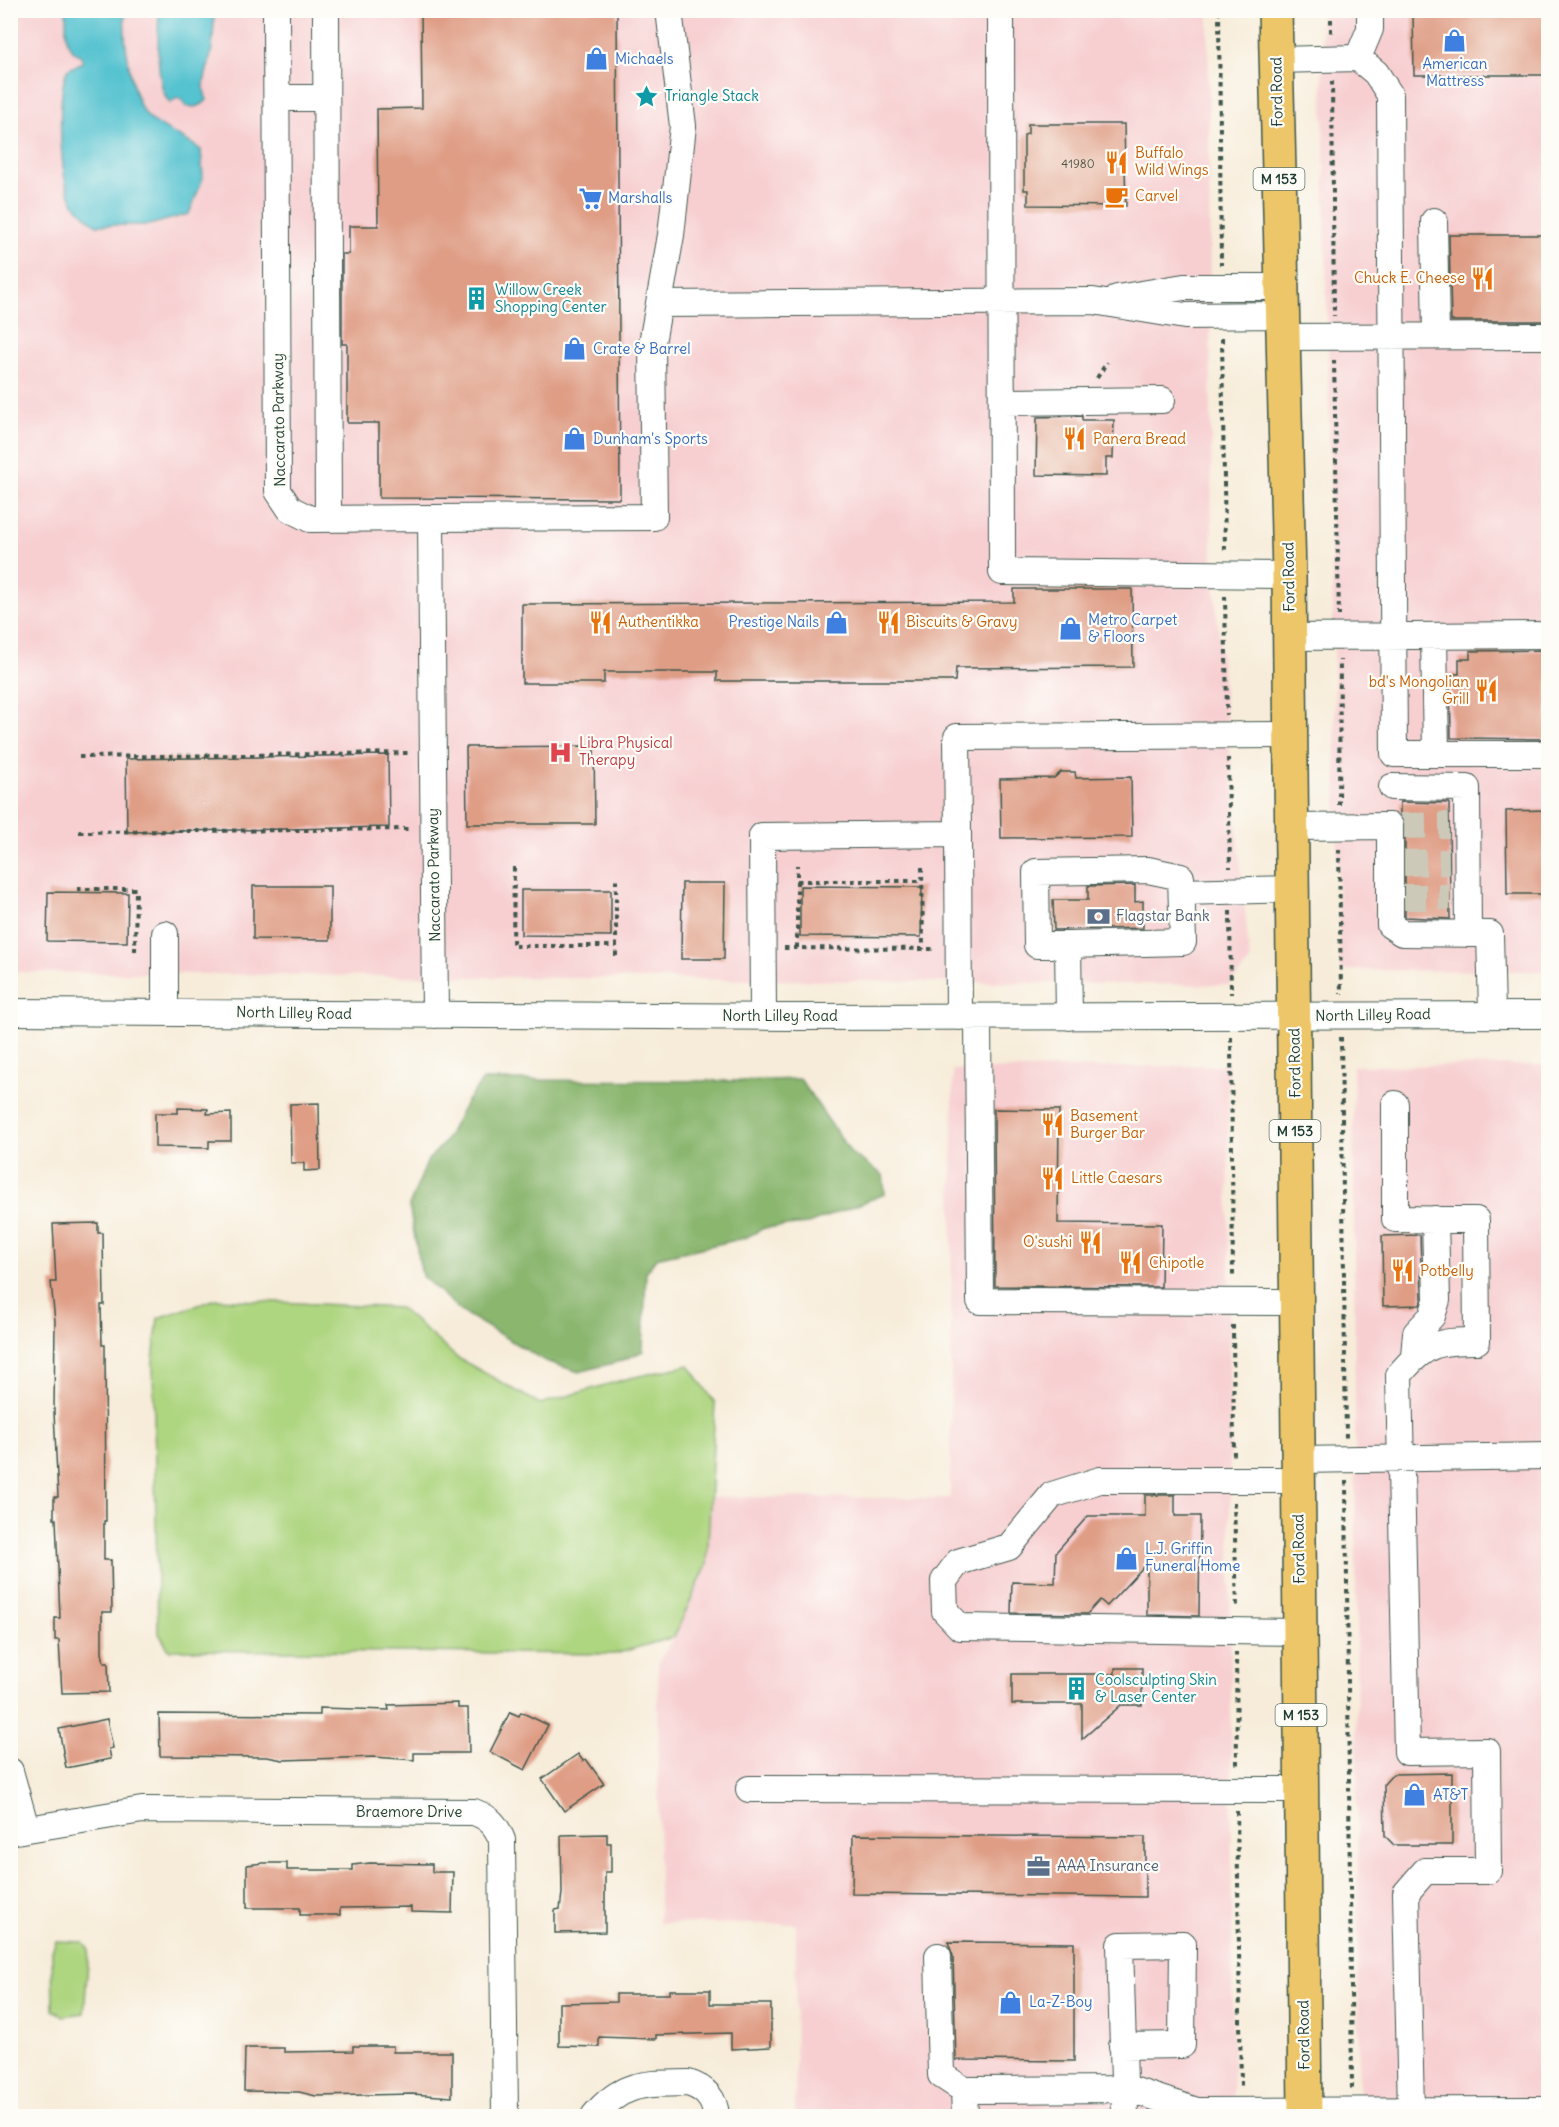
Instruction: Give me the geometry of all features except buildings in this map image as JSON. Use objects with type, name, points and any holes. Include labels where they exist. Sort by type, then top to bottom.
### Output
[{"type":"main road","name":"Ford Road","points":[[1275,10],[1290,637],[1305,2114]]},
{"type":"street","name":"Naccarato Parkway","points":[[276,10],[278,491],[283,501],[298,516],[310,519],[431,518],[435,1015]]},
{"type":"street","points":[[326,10],[328,519]]},
{"type":"street","points":[[431,518],[654,517],[651,343],[671,235],[683,126],[669,10]]},
{"type":"street","points":[[1001,10],[1002,572],[1289,574]]},
{"type":"street","points":[[1358,58],[1370,30],[1370,10]]},
{"type":"street","points":[[1276,60],[1358,58],[1376,73],[1390,95],[1394,637],[1392,787],[1395,826],[1395,897],[1390,925],[1402,933],[1490,934],[1492,1013]]},
{"type":"street","points":[[277,98],[326,98]]},
{"type":"street","points":[[1434,220],[1436,336]]},
{"type":"street","points":[[658,304],[1093,301],[1184,287],[1221,288],[1334,336],[1548,336]]},
{"type":"street","points":[[1093,301],[1185,316],[1282,313]]},
{"type":"street","points":[[1002,402],[1162,400]]},
{"type":"street","points":[[1290,637],[1548,635]]},
{"type":"street","points":[[1434,636],[1436,754]]},
{"type":"street","points":[[1291,735],[957,737],[957,834],[968,1017],[978,1107],[980,1301],[1297,1302]]},
{"type":"street","points":[[1394,754],[1548,754]]},
{"type":"street","points":[[1392,787],[1467,788],[1458,826],[1458,862],[1459,897],[1468,934]]},
{"type":"street","points":[[1292,827],[1395,826]]},
{"type":"street","points":[[763,1017],[762,836],[957,834]]},
{"type":"street","points":[[1148,870],[1181,877],[1182,892],[1183,942],[1037,945],[1036,872],[1148,870]]},
{"type":"street","points":[[1182,892],[1293,889]]},
{"type":"street","points":[[165,934],[165,1011]]},
{"type":"street","points":[[1068,945],[1069,1017]]},
{"type":"street","name":"North Lilley Road","points":[[10,1012],[165,1011],[763,1017],[1294,1017],[1492,1013],[1548,1015]]},
{"type":"street","points":[[1395,1104],[1395,1219],[1476,1220],[1477,1341],[1444,1341],[1414,1356],[1399,1375],[1407,1752],[1487,1751],[1488,1871],[1425,1871],[1406,1893],[1411,2110]]},
{"type":"street","points":[[1414,1356],[1416,1333],[1432,1316],[1437,1300],[1435,1219]]},
{"type":"street","points":[[1300,1632],[960,1627],[945,1611],[944,1581],[958,1562],[1008,1547],[1052,1495],[1100,1480],[1299,1470],[1346,1459],[1548,1456]]},
{"type":"street","points":[[10,1771],[18,1830]]},
{"type":"street","points":[[748,1789],[1302,1790]]},
{"type":"street","name":"Braemore Drive","points":[[18,1830],[142,1810],[474,1812],[486,1816],[496,1825],[502,1840],[506,2116]]},
{"type":"street","points":[[1122,2046],[1182,2045],[1183,1944],[1120,1945],[1122,2046],[1125,2116]]},
{"type":"street","points":[[938,1956],[941,2074],[964,2090],[1124,2089],[1197,2111],[1305,2114],[1352,2110],[1479,2113],[1548,2110]]},
{"type":"street","points":[[594,2116],[616,2094],[630,2087],[688,2083],[696,2085],[711,2097],[716,2116]]},
{"type":"street","points":[[964,2090],[964,2116]]},
{"type":"path","points":[[1219,10],[1221,288]]},
{"type":"path","points":[[1330,10],[1340,637],[1341,974]]},
{"type":"path","points":[[1221,333],[1231,975]]},
{"type":"path","points":[[1102,370],[1107,362]]},
{"type":"path","points":[[79,757],[411,752],[411,763]]},
{"type":"path","points":[[79,832],[412,829],[412,818]]},
{"type":"path","points":[[797,865],[797,948]]},
{"type":"path","points":[[514,867],[513,946],[616,946]]},
{"type":"path","points":[[922,867],[922,949]]},
{"type":"path","points":[[616,879],[616,956]]},
{"type":"path","points":[[797,882],[922,881]]},
{"type":"path","points":[[77,889],[136,889],[135,951]]},
{"type":"path","points":[[778,948],[946,949]]},
{"type":"path","points":[[1231,1043],[1233,1279]]},
{"type":"path","points":[[1342,1058],[1352,2110]]},
{"type":"path","points":[[1233,1323],[1234,1460]]},
{"type":"path","points":[[1234,1502],[1237,1621]]},
{"type":"path","points":[[1236,1652],[1237,1778]]},
{"type":"path","points":[[1237,1811],[1241,2090]]},
{"type":"shaded area","points":[[11,11],[1208,11],[1212,563],[1250,962],[1229,985],[11,972]]},
{"type":"shaded area","points":[[1321,11],[1548,11],[1548,971],[1340,970]]},
{"type":"shaded area","points":[[1228,1065],[1233,2116],[795,2116],[796,1924],[659,1923],[658,1662],[674,1637],[707,1564],[711,1497],[950,1498],[953,1070]]},
{"type":"shaded area","points":[[1548,1065],[1548,2116],[1359,2116],[1353,1066]]},
{"type":"green space","points":[[800,1079],[851,1153],[883,1175],[885,1194],[808,1224],[764,1228],[745,1238],[656,1258],[646,1272],[643,1351],[621,1361],[579,1372],[545,1361],[462,1312],[422,1276],[409,1206],[428,1160],[444,1143],[467,1101],[483,1080],[737,1081]]},
{"type":"green space","points":[[216,1299],[400,1308],[456,1357],[540,1404],[626,1379],[689,1365],[715,1403],[707,1564],[674,1637],[615,1654],[169,1650],[158,1632],[153,1361],[158,1318]]},
{"type":"green space","points":[[56,1941],[83,1942],[89,1949],[84,2013],[63,2016],[53,2010],[52,1951]]},
{"type":"water","points":[[66,11],[125,11],[129,68],[142,110],[155,123],[201,150],[203,178],[189,214],[149,225],[96,225],[73,202],[67,186],[62,153],[62,98],[67,70],[83,62],[80,55],[70,48],[68,43]]},
{"type":"water","points":[[159,11],[215,11],[212,46],[204,84],[207,100],[200,106],[186,106],[182,100],[177,98],[170,103],[165,96],[158,59]]},
{"type":"tunnel","points":[[1400,826],[1449,825]]},
{"type":"tunnel","points":[[1400,863],[1449,862]]},
{"type":"tunnel","points":[[1400,897],[1450,897]]},
{"type":"place","name":"American Mattress","points":[[1455,40]]},
{"type":"place","name":"Michaels","points":[[597,59]]},
{"type":"place","name":"Triangle Stack","points":[[647,96]]},
{"type":"place","name":"Buffalo Wild Wings","points":[[1117,162]]},
{"type":"place","name":"Carvel","points":[[1117,196]]},
{"type":"place","name":"Marshalls","points":[[590,198]]},
{"type":"place","name":"Chuck E. Cheese","points":[[1483,278]]},
{"type":"place","name":"Willow Creek Shopping Center","points":[[477,299]]},
{"type":"place","name":"Crate & Barrel","points":[[575,349]]},
{"type":"place","name":"Dunham's Sports","points":[[575,439]]},
{"type":"place","name":"Panera Bread","points":[[1075,439]]},
{"type":"place","name":"Authentikka","points":[[600,622]]},
{"type":"place","name":"Prestige Nails","points":[[837,622]]},
{"type":"place","name":"Biscuits & Gravy","points":[[888,622]]},
{"type":"place","name":"Metro Carpet & Floors","points":[[1070,629]]},
{"type":"place","name":"bd's Mongolian Grill","points":[[1487,691]]},
{"type":"place","name":"Libra Physical Therapy","points":[[561,752]]},
{"type":"place","name":"Flagstar Bank","points":[[1098,916]]},
{"type":"place","name":"Basement Burger Bar","points":[[1052,1125]]},
{"type":"place","name":"Little Caesars","points":[[1053,1178]]},
{"type":"place","name":"O'sushi","points":[[1090,1242]]},
{"type":"place","name":"Chipotle","points":[[1131,1263]]},
{"type":"place","name":"Potbelly","points":[[1402,1271]]},
{"type":"place","name":"L.J. Griffin Funeral Home","points":[[1127,1558]]},
{"type":"place","name":"Coolsculpting Skin & Laser Center","points":[[1077,1689]]},
{"type":"place","name":"AT&T","points":[[1415,1795]]},
{"type":"place","name":"AAA Insurance","points":[[1039,1866]]},
{"type":"place","name":"La-Z-Boy","points":[[1011,2002]]}]
